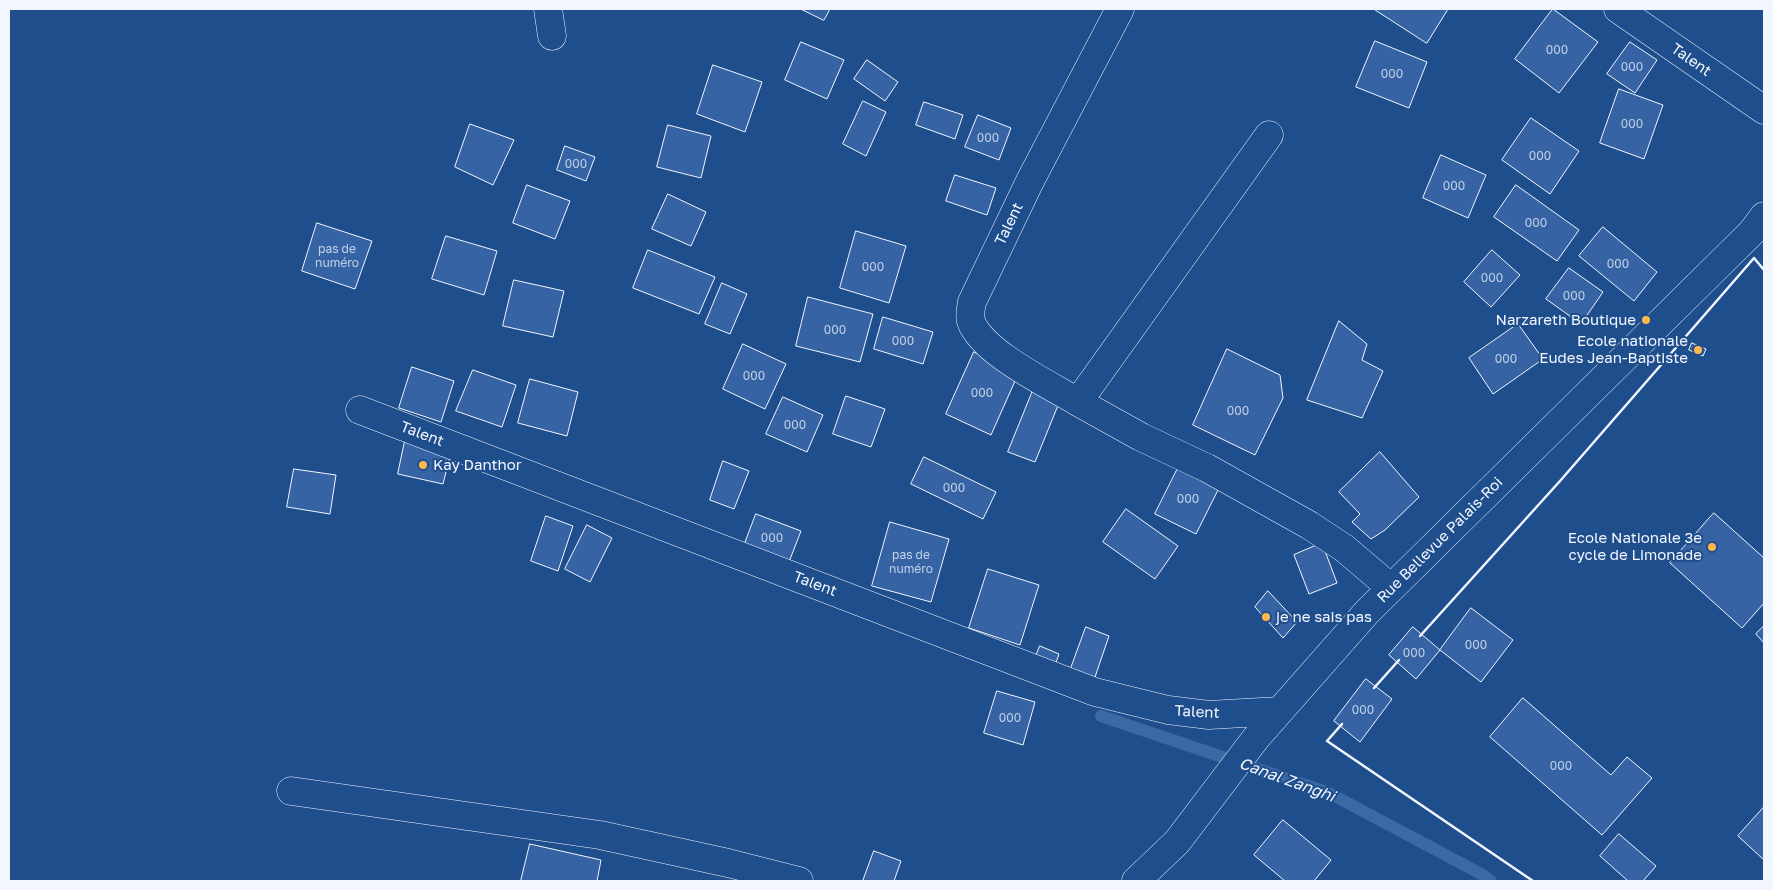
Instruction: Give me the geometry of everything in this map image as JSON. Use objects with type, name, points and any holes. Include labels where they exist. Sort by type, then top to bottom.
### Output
[{"type":"street","points":[[548,9],[552,36]]},
{"type":"street","name":"Talent","points":[[1120,9],[1030,181],[972,302],[970,320],[978,335],[995,352],[1140,437],[1206,468],[1309,525],[1344,548],[1391,588]]},
{"type":"street","name":"Talent","points":[[1618,9],[1764,110]]},
{"type":"street","points":[[1078,402],[1269,135]]},
{"type":"street","name":"Rue Bellevue Palais-Roi","points":[[1136,881],[1178,842],[1256,738],[1391,588],[1760,232]]},
{"type":"street","name":"Talent","points":[[360,410],[1095,692],[1168,710],[1209,715],[1279,711]]},
{"type":"street","points":[[292,791],[600,835],[728,863],[798,881]]},
{"type":"building","points":[[801,9],[830,9],[824,20]]},
{"type":"building","points":[[1374,9],[1448,9],[1427,43]]},
{"type":"building","points":[[1553,9],[1598,42],[1559,93],[1515,59]]},
{"type":"building","points":[[1375,41],[1427,62],[1409,108],[1356,87]]},
{"type":"building","points":[[801,42],[844,60],[827,99],[785,80]]},
{"type":"building","points":[[1630,42],[1657,60],[1635,93],[1607,74]]},
{"type":"building","points":[[867,60],[898,82],[885,101],[854,79]]},
{"type":"building","points":[[713,65],[762,82],[745,132],[697,114]]},
{"type":"building","points":[[1619,89],[1663,105],[1644,159],[1600,143]]},
{"type":"building","points":[[863,101],[886,112],[866,156],[843,144]]},
{"type":"building","points":[[924,102],[963,115],[955,139],[916,125]]},
{"type":"building","points":[[978,115],[1011,128],[999,160],[965,147]]},
{"type":"building","points":[[1531,118],[1579,151],[1550,194],[1502,160]]},
{"type":"building","points":[[470,124],[514,140],[493,185],[455,167]]},
{"type":"building","points":[[668,125],[711,136],[701,178],[657,167]]},
{"type":"building","points":[[565,146],[595,157],[586,181],[557,170]]},
{"type":"building","points":[[1441,155],[1486,175],[1468,218],[1423,198]]},
{"type":"building","points":[[955,175],[996,188],[987,215],[946,201]]},
{"type":"building","points":[[527,185],[570,201],[555,239],[513,223]]},
{"type":"building","points":[[1516,185],[1579,230],[1557,261],[1494,217]]},
{"type":"building","points":[[668,194],[706,212],[691,246],[652,229]]},
{"type":"building","points":[[317,223],[372,241],[355,289],[302,271]]},
{"type":"building","points":[[1603,227],[1657,272],[1634,301],[1579,256]]},
{"type":"building","points":[[856,231],[906,246],[889,303],[840,288]]},
{"type":"building","points":[[446,236],[497,251],[484,295],[432,279]]},
{"type":"building","points":[[648,250],[715,277],[699,314],[633,288]]},
{"type":"building","points":[[1492,250],[1520,275],[1491,307],[1464,282]]},
{"type":"building","points":[[1569,268],[1603,292],[1581,324],[1546,299]]},
{"type":"building","points":[[514,280],[564,291],[553,337],[503,326]]},
{"type":"building","points":[[722,283],[747,294],[730,334],[705,324]]},
{"type":"building","points":[[808,297],[873,314],[860,362],[796,346]]},
{"type":"building","points":[[883,317],[933,332],[923,364],[874,349]]},
{"type":"building","points":[[1339,321],[1367,344],[1362,360],[1383,371],[1362,418],[1307,400]]},
{"type":"building","points":[[1518,324],[1543,359],[1493,394],[1469,358]]},
{"type":"building","points":[[1692,343],[1706,349],[1703,356],[1689,350]]},
{"type":"building","points":[[743,344],[786,364],[765,409],[723,389]]},
{"type":"building","points":[[1227,349],[1280,375],[1283,398],[1255,455],[1193,425]]},
{"type":"building","points":[[974,352],[1019,372],[991,435],[946,414]]},
{"type":"building","points":[[412,367],[454,381],[441,422],[399,408]]},
{"type":"building","points":[[473,370],[516,385],[502,427],[456,411]]},
{"type":"building","points":[[530,379],[578,392],[567,436],[518,423]]},
{"type":"building","points":[[1034,388],[1061,398],[1035,462],[1008,452]]},
{"type":"building","points":[[846,396],[885,409],[871,447],[833,434]]},
{"type":"building","points":[[783,397],[823,415],[807,452],[766,434]]},
{"type":"building","points":[[405,441],[451,452],[443,484],[398,474]]},
{"type":"building","points":[[1380,452],[1419,497],[1385,530],[1371,539],[1352,522],[1360,514],[1339,492]]},
{"type":"building","points":[[924,457],[996,492],[983,519],[911,484]]},
{"type":"building","points":[[723,461],[749,471],[734,509],[710,500]]},
{"type":"building","points":[[1181,462],[1221,484],[1196,534],[1155,514]]},
{"type":"building","points":[[294,469],[336,475],[330,514],[287,507]]},
{"type":"building","points":[[1126,509],[1178,546],[1155,579],[1103,542]]},
{"type":"building","points":[[1714,513],[1764,558],[1764,603],[1742,628],[1670,563]]},
{"type":"building","points":[[756,514],[801,531],[789,562],[744,546]]},
{"type":"building","points":[[546,516],[573,526],[558,571],[531,561]]},
{"type":"building","points":[[890,522],[949,539],[931,602],[872,586]]},
{"type":"building","points":[[587,525],[612,538],[590,582],[565,569]]},
{"type":"building","points":[[1322,543],[1337,583],[1309,594],[1294,555]]},
{"type":"building","points":[[988,569],[1039,585],[1020,645],[969,628]]},
{"type":"building","points":[[1268,591],[1297,622],[1283,638],[1255,607]]},
{"type":"building","points":[[1471,608],[1513,640],[1481,682],[1440,650]]},
{"type":"building","points":[[1764,626],[1764,643],[1756,634]]},
{"type":"building","points":[[1086,627],[1109,636],[1094,680],[1070,671]]},
{"type":"building","points":[[1413,627],[1440,650],[1416,679],[1389,655]]},
{"type":"building","points":[[1040,646],[1059,654],[1052,674],[1032,666]]},
{"type":"building","points":[[1366,679],[1392,699],[1360,742],[1334,721]]},
{"type":"building","points":[[997,691],[1035,702],[1023,745],[984,733]]},
{"type":"building","points":[[1523,698],[1611,775],[1627,757],[1652,778],[1602,835],[1490,737]]},
{"type":"building","points":[[1764,807],[1764,860],[1738,836]]},
{"type":"building","points":[[1283,820],[1331,860],[1314,881],[1285,881],[1254,855]]},
{"type":"building","points":[[1619,834],[1656,866],[1643,881],[1628,881],[1600,856]]},
{"type":"building","points":[[530,844],[601,860],[597,881],[521,881]]},
{"type":"building","points":[[874,851],[901,861],[894,881],[863,881]]},
{"type":"waterway","name":"Canal Zanghi","points":[[1101,716],[1329,793],[1485,876],[1491,881]]},
{"type":"wall","points":[[1420,636],[1560,481],[1754,258],[1764,270]]},
{"type":"wall","points":[[1374,688],[1399,660]]},
{"type":"wall","points":[[1342,724],[1327,741],[1533,881]]},
{"type":"place","name":"Narzareth Boutique","points":[[1646,320]]},
{"type":"place","name":"Ecole nationale Eudes Jean-Baptiste","points":[[1698,350]]},
{"type":"place","name":"Kay Danthor","points":[[423,465]]},
{"type":"place","name":"Ecole Nationale 3e cycle de Limonade","points":[[1712,547]]},
{"type":"place","name":"je ne sais pas","points":[[1266,617]]}]
